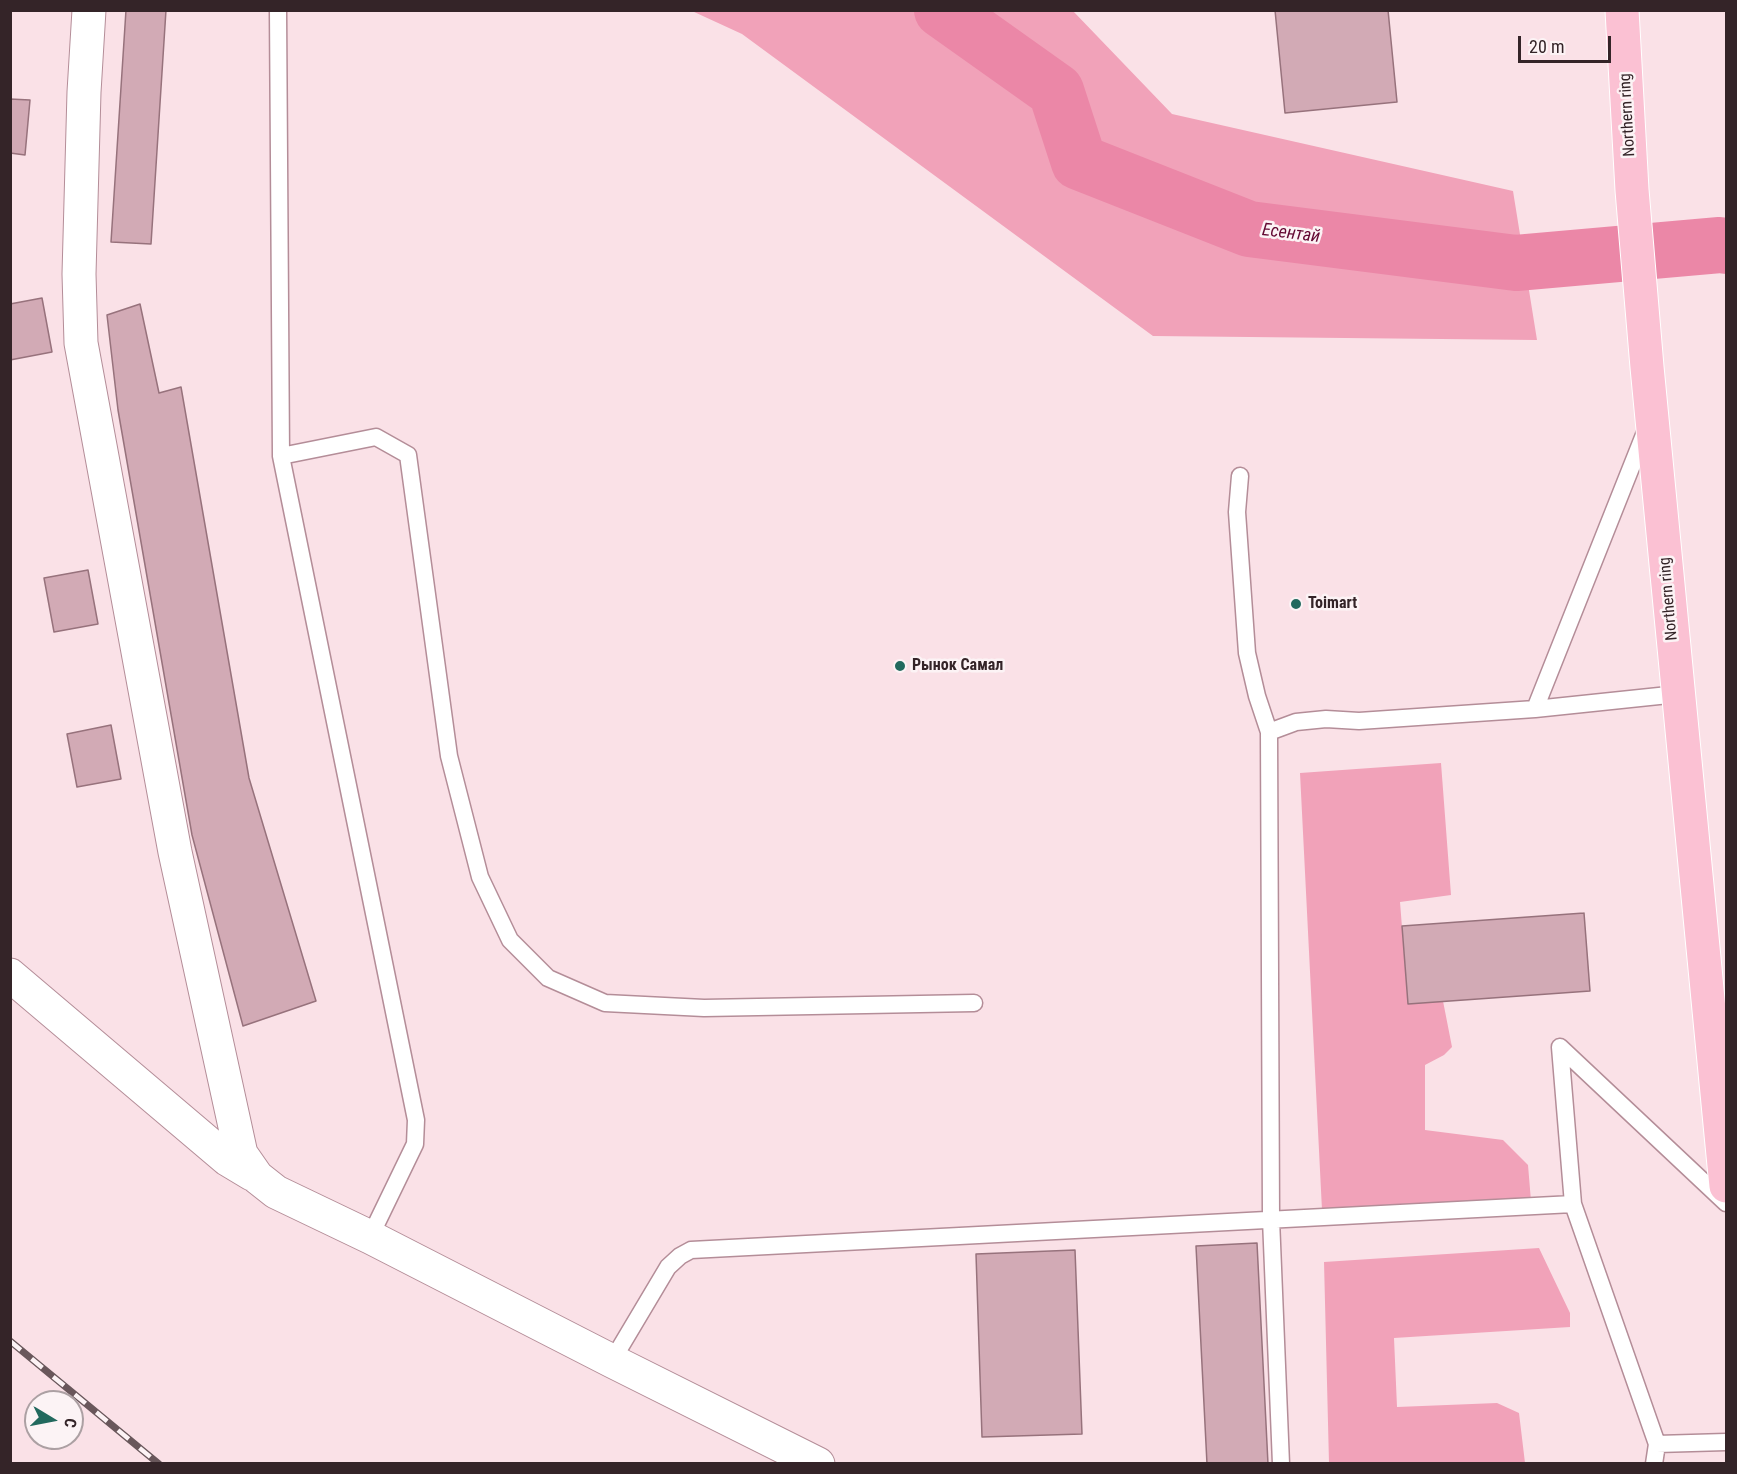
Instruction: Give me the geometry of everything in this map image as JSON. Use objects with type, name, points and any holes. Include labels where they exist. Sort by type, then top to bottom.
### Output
[{"type":"main road","name":"Northern ring","points":[[1622,10],[1632,190],[1647,367],[1726,1186]]},
{"type":"street","points":[[89,10],[84,92],[79,274],[81,343],[175,852],[241,1154],[257,1177]]},
{"type":"street","points":[[10,975],[227,1159],[257,1177],[276,1192],[370,1237],[818,1464]]},
{"type":"lane","points":[[278,10],[282,456],[416,1120],[415,1144],[370,1237]]},
{"type":"lane","points":[[1535,709],[1652,415]]},
{"type":"lane","points":[[282,456],[376,438],[408,455],[449,756],[480,877],[510,940],[548,978],[605,1003],[704,1008],[974,1003]]},
{"type":"lane","points":[[1240,477],[1237,512],[1246,653],[1269,732],[1272,1219],[1281,1464]]},
{"type":"lane","points":[[1269,732],[1296,722],[1326,719],[1359,721],[1535,709],[1678,694]]},
{"type":"lane","points":[[1654,1464],[1657,1444],[1573,1204],[1560,1047],[1726,1203]]},
{"type":"lane","points":[[612,1361],[668,1267],[691,1250],[1573,1204]]},
{"type":"lane","points":[[1657,1444],[1726,1442]]},
{"type":"shaded area","points":[[692,11],[1073,11],[1172,114],[1513,191],[1537,340],[1153,336],[742,34]]},
{"type":"shaded area","points":[[1441,763],[1451,895],[1400,902],[1408,1004],[1443,1001],[1452,1047],[1444,1055],[1425,1065],[1425,1130],[1503,1140],[1528,1165],[1531,1201],[1322,1210],[1300,773]]},
{"type":"shaded area","points":[[1539,1248],[1570,1313],[1570,1327],[1394,1338],[1397,1407],[1497,1403],[1519,1413],[1525,1463],[1329,1463],[1324,1262]]},
{"type":"building","points":[[126,10],[166,10],[151,244],[111,242]]},
{"type":"building","points":[[1275,10],[1388,10],[1397,102],[1285,113]]},
{"type":"building","points":[[10,99],[30,100],[25,155],[10,153]]},
{"type":"building","points":[[42,298],[52,352],[10,360],[10,304]]},
{"type":"building","points":[[140,304],[159,393],[181,387],[249,778],[316,1001],[243,1026],[192,835],[118,410],[107,315]]},
{"type":"building","points":[[88,570],[98,624],[54,632],[44,578]]},
{"type":"building","points":[[111,725],[121,779],[77,787],[67,734]]},
{"type":"building","points":[[1584,913],[1590,991],[1408,1004],[1402,926]]},
{"type":"building","points":[[1257,1243],[1268,1464],[1207,1464],[1196,1246]]},
{"type":"building","points":[[1075,1250],[1082,1434],[982,1437],[976,1254]]},
{"type":"waterway","name":"Есентай","points":[[942,10],[1056,91],[1079,162],[1249,229],[1516,263],[1726,246]]},
{"type":"railway","points":[[10,1341],[159,1464]]},
{"type":"place","name":"Toimart","points":[[1296,604]]},
{"type":"place","name":"Рынок Самал","points":[[900,666]]}]
